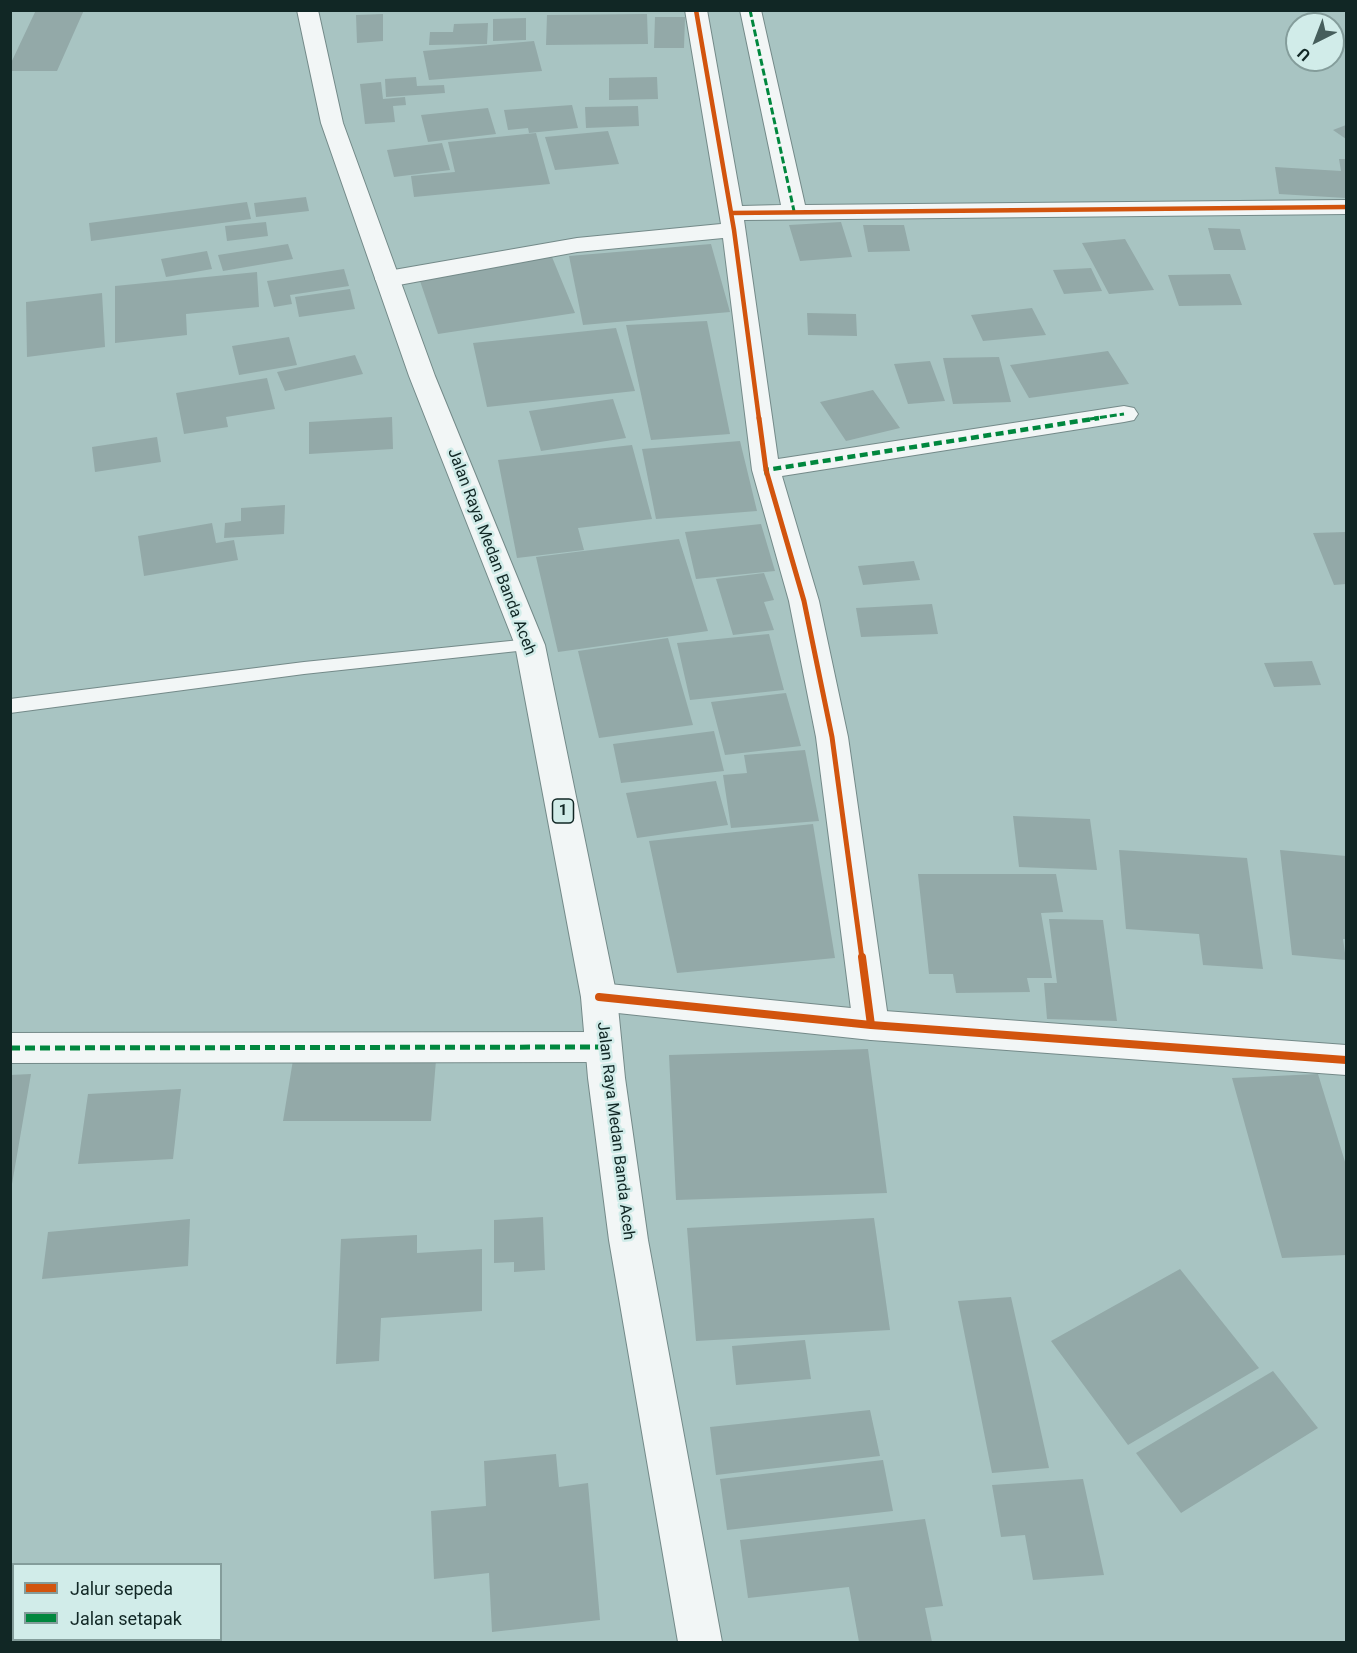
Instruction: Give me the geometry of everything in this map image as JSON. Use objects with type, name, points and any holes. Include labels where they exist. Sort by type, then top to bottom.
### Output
[{"type":"main road","name":"Jalan Raya Medan Banda Aceh","points":[[307,10],[332,123],[422,376],[530,645],[599,997],[603,1047],[631,1247],[700,1642]]},
{"type":"main road","points":[[696,10],[732,222],[766,470],[804,601],[832,737],[871,1025]]},
{"type":"main road","points":[[750,10],[794,211]]},
{"type":"main road","points":[[388,279],[577,244],[794,211],[1347,207]]},
{"type":"main road","points":[[766,470],[1124,414]]},
{"type":"main road","points":[[599,997],[871,1025],[1347,1060]]},
{"type":"main road","points":[[10,1048],[603,1047]]},
{"type":"lane","points":[[10,706],[304,668],[530,645]]},
{"type":"building","points":[[36,10],[84,10],[57,71],[10,71],[10,65]]},
{"type":"building","points":[[383,14],[383,41],[357,43],[356,15]]},
{"type":"building","points":[[647,14],[648,44],[546,45],[547,15]]},
{"type":"building","points":[[655,17],[685,17],[684,48],[654,48]]},
{"type":"building","points":[[526,18],[526,40],[493,41],[493,19]]},
{"type":"building","points":[[488,23],[487,44],[429,45],[430,32],[453,32],[454,24]]},
{"type":"building","points":[[534,41],[542,71],[429,80],[423,51]]},
{"type":"building","points":[[416,77],[417,86],[444,85],[445,93],[386,97],[385,79]]},
{"type":"building","points":[[657,77],[658,99],[609,100],[609,78]]},
{"type":"building","points":[[381,82],[383,99],[405,97],[406,105],[393,106],[395,122],[365,124],[360,84]]},
{"type":"building","points":[[572,105],[578,128],[529,133],[528,128],[508,130],[504,110]]},
{"type":"building","points":[[638,106],[639,126],[586,128],[585,107]]},
{"type":"building","points":[[488,108],[496,134],[428,142],[421,115]]},
{"type":"building","points":[[1346,125],[1346,139],[1333,130]]},
{"type":"building","points":[[608,131],[619,164],[555,170],[545,137]]},
{"type":"building","points":[[536,133],[550,184],[414,197],[411,176],[455,172],[448,142]]},
{"type":"building","points":[[442,143],[450,170],[394,177],[387,150]]},
{"type":"building","points":[[1339,159],[1346,159],[1346,198],[1279,194],[1275,167],[1341,171]]},
{"type":"building","points":[[306,197],[309,211],[256,217],[254,203]]},
{"type":"building","points":[[247,202],[251,219],[91,241],[89,223]]},
{"type":"building","points":[[266,222],[268,236],[227,241],[225,226]]},
{"type":"building","points":[[841,222],[852,257],[800,261],[789,225]]},
{"type":"building","points":[[863,225],[904,225],[910,251],[868,252]]},
{"type":"building","points":[[1208,228],[1240,229],[1246,250],[1214,250]]},
{"type":"building","points":[[1125,239],[1154,290],[1109,294],[1082,243]]},
{"type":"building","points":[[288,244],[293,259],[223,271],[218,255]]},
{"type":"building","points":[[711,244],[730,312],[583,325],[569,256]]},
{"type":"building","points":[[207,251],[212,269],[166,277],[161,259]]},
{"type":"building","points":[[552,257],[575,313],[438,334],[419,278]]},
{"type":"building","points":[[1091,268],[1102,291],[1064,294],[1053,270]]},
{"type":"building","points":[[344,269],[349,286],[290,295],[292,304],[274,307],[267,281]]},
{"type":"building","points":[[257,272],[259,307],[186,314],[187,335],[115,343],[115,286]]},
{"type":"building","points":[[1230,274],[1242,305],[1179,306],[1168,275]]},
{"type":"building","points":[[350,289],[355,309],[299,317],[295,297]]},
{"type":"building","points":[[102,293],[105,347],[27,357],[26,302]]},
{"type":"building","points":[[1032,308],[1046,335],[983,341],[971,315]]},
{"type":"building","points":[[807,313],[856,314],[857,336],[808,335]]},
{"type":"building","points":[[707,321],[730,434],[651,440],[626,325]]},
{"type":"building","points":[[616,328],[635,391],[487,407],[473,343]]},
{"type":"building","points":[[289,337],[297,365],[239,375],[232,346]]},
{"type":"building","points":[[1108,351],[1129,384],[1029,398],[1010,365]]},
{"type":"building","points":[[355,355],[363,374],[285,391],[277,372]]},
{"type":"building","points":[[999,357],[1011,402],[953,404],[943,358]]},
{"type":"building","points":[[930,361],[945,401],[908,404],[894,364]]},
{"type":"building","points":[[267,378],[275,409],[226,417],[228,427],[184,434],[176,393]]},
{"type":"building","points":[[873,390],[900,428],[846,441],[820,402]]},
{"type":"building","points":[[613,399],[626,438],[541,451],[529,411]]},
{"type":"building","points":[[392,417],[393,449],[309,454],[309,422]]},
{"type":"building","points":[[157,437],[161,462],[95,472],[92,447]]},
{"type":"building","points":[[740,441],[757,511],[656,519],[642,449]]},
{"type":"building","points":[[632,445],[652,519],[578,528],[584,550],[517,558],[498,460]]},
{"type":"building","points":[[285,505],[284,534],[224,538],[225,523],[241,521],[241,508]]},
{"type":"building","points":[[212,523],[216,543],[234,540],[238,560],[144,576],[138,536]]},
{"type":"building","points":[[761,524],[775,571],[696,579],[685,532]]},
{"type":"building","points":[[1346,532],[1346,584],[1334,585],[1313,533]]},
{"type":"building","points":[[679,539],[708,631],[558,652],[536,557]]},
{"type":"building","points":[[914,561],[920,580],[863,585],[858,566]]},
{"type":"building","points":[[764,573],[774,600],[764,602],[774,630],[733,635],[716,579]]},
{"type":"building","points":[[932,604],[938,634],[861,637],[856,608]]},
{"type":"building","points":[[769,634],[784,690],[690,700],[677,643]]},
{"type":"building","points":[[668,638],[693,725],[599,738],[578,651]]},
{"type":"building","points":[[1312,661],[1321,685],[1274,687],[1264,663]]},
{"type":"building","points":[[786,693],[801,746],[725,755],[711,702]]},
{"type":"building","points":[[714,731],[724,771],[621,783],[613,744]]},
{"type":"building","points":[[805,750],[819,821],[731,828],[723,775],[747,773],[744,755]]},
{"type":"building","points":[[716,781],[728,825],[637,838],[626,793]]},
{"type":"building","points":[[1013,816],[1090,819],[1097,870],[1019,867]]},
{"type":"building","points":[[813,824],[835,958],[677,973],[649,841]]},
{"type":"building","points":[[1119,850],[1247,858],[1263,969],[1203,965],[1199,934],[1126,929]]},
{"type":"building","points":[[1280,850],[1346,856],[1346,939],[1343,939],[1346,960],[1292,955]]},
{"type":"building","points":[[918,874],[1056,874],[1063,912],[1041,913],[1052,978],[1027,978],[1030,992],[956,993],[953,974],[929,974]]},
{"type":"building","points":[[1049,919],[1103,920],[1117,1021],[1047,1019],[1044,983],[1057,983]]},
{"type":"building","points":[[868,1049],[887,1193],[676,1200],[669,1055]]},
{"type":"building","points":[[293,1060],[436,1060],[431,1121],[283,1121]]},
{"type":"building","points":[[31,1074],[12,1184],[10,1184],[10,1075]]},
{"type":"building","points":[[1318,1074],[1346,1165],[1346,1255],[1282,1258],[1232,1078]]},
{"type":"building","points":[[181,1089],[173,1159],[78,1164],[88,1094]]},
{"type":"building","points":[[543,1217],[545,1270],[514,1272],[514,1262],[494,1263],[494,1220]]},
{"type":"building","points":[[874,1218],[890,1330],[696,1341],[687,1228]]},
{"type":"building","points":[[190,1219],[188,1266],[42,1279],[48,1232]]},
{"type":"building","points":[[417,1235],[417,1253],[482,1249],[482,1311],[381,1318],[379,1361],[336,1364],[341,1239]]},
{"type":"building","points":[[1180,1269],[1259,1368],[1128,1445],[1051,1341]]},
{"type":"building","points":[[1011,1297],[1049,1468],[992,1473],[958,1301]]},
{"type":"building","points":[[805,1340],[811,1379],[736,1385],[732,1346]]},
{"type":"building","points":[[1273,1371],[1318,1428],[1181,1513],[1136,1453]]},
{"type":"building","points":[[870,1410],[880,1456],[716,1475],[710,1427]]},
{"type":"building","points":[[556,1454],[559,1487],[588,1483],[600,1620],[492,1632],[489,1573],[434,1579],[431,1511],[486,1506],[484,1461]]},
{"type":"building","points":[[883,1460],[893,1511],[727,1530],[720,1479]]},
{"type":"building","points":[[1083,1479],[1104,1575],[1033,1580],[1025,1535],[1001,1537],[992,1485]]},
{"type":"building","points":[[925,1519],[943,1606],[925,1608],[932,1642],[859,1642],[849,1587],[748,1598],[740,1540]]},
{"type":"marked path","points":[[750,10],[794,211]]},
{"type":"marked path","points":[[767,475],[766,470],[1124,414]]},
{"type":"marked path","points":[[10,1048],[603,1047]]},
{"type":"cycle path","points":[[696,10],[734,230],[766,470],[804,601],[832,737],[871,1025]]},
{"type":"cycle path","points":[[731,213],[1346,207]]},
{"type":"cycle path","points":[[599,997],[871,1025],[1346,1060]]}]
